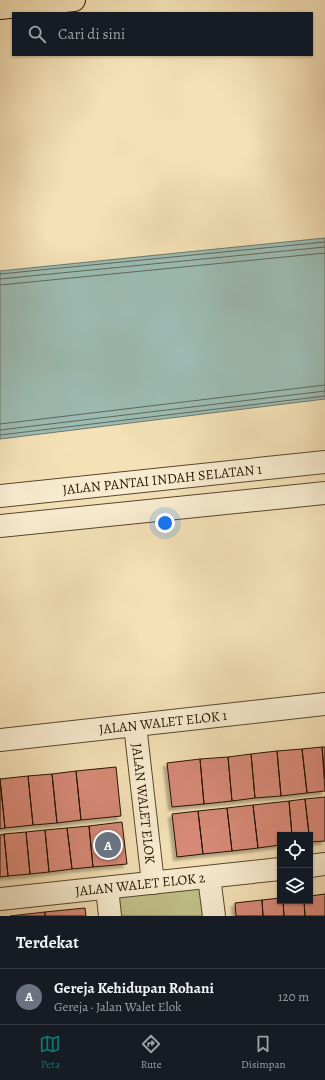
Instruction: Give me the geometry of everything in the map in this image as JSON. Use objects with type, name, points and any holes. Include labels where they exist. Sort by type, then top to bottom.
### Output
[{"type":"highway","points":[[0,8],[74,0]]},
{"type":"street","name":"JALAN PANTAI INDAH SELATAN 1","points":[[0,496],[325,462]]},
{"type":"street","points":[[0,526],[325,493]]},
{"type":"street","name":"JALAN WALET ELOK 1","points":[[0,740],[325,704]]},
{"type":"street","name":"JALAN WALET ELOK","points":[[135,725],[153,883]]},
{"type":"street","points":[[313,866],[325,864]]},
{"type":"street","name":"JALAN WALET ELOK 2","points":[[0,899],[277,869]]},
{"type":"street","points":[[209,877],[214,916]]},
{"type":"street","points":[[107,888],[110,916]]},
{"type":"shaded area","points":[[201,887],[205,916],[118,916],[116,897]]},
{"type":"water","points":[[325,238],[325,399],[0,439],[0,271]]},
{"type":"building","points":[[322,747],[325,747],[325,779]]},
{"type":"building","points":[[322,747],[325,791],[307,793],[302,749]]},
{"type":"building","points":[[302,749],[307,793],[281,796],[277,751]]},
{"type":"building","points":[[277,751],[281,796],[255,798],[251,754]]},
{"type":"building","points":[[251,754],[255,798],[232,801],[228,757]]},
{"type":"building","points":[[228,757],[232,801],[204,804],[200,759]]},
{"type":"building","points":[[200,759],[204,804],[172,807],[167,763]]},
{"type":"building","points":[[116,767],[121,816],[81,820],[76,771]]},
{"type":"building","points":[[76,771],[81,820],[57,823],[52,774]]},
{"type":"building","points":[[52,774],[57,823],[33,825],[28,776]]},
{"type":"building","points":[[28,776],[33,825],[5,828],[0,779]]},
{"type":"building","points":[[0,779],[5,828],[0,829]]},
{"type":"building","points":[[325,797],[325,841],[313,842],[313,832],[309,832],[305,799]]},
{"type":"building","points":[[305,799],[309,832],[292,832],[289,801]]},
{"type":"building","points":[[289,801],[292,832],[277,832],[277,845],[258,848],[253,805]]},
{"type":"building","points":[[253,805],[258,848],[232,851],[227,808]]},
{"type":"building","points":[[227,808],[232,851],[203,854],[198,811]]},
{"type":"building","points":[[198,811],[203,854],[177,857],[172,814]]},
{"type":"building","points":[[122,822],[127,864],[93,867],[89,826]]},
{"type":"building","points":[[89,826],[93,867],[72,869],[67,828]]},
{"type":"building","points":[[67,828],[72,869],[49,872],[45,830]]},
{"type":"building","points":[[45,830],[49,872],[30,874],[26,832]]},
{"type":"building","points":[[26,832],[30,874],[8,876],[4,834]]},
{"type":"building","points":[[4,834],[8,876],[0,877],[0,835]]},
{"type":"building","points":[[325,894],[325,916],[305,916],[304,904],[313,904],[313,896]]},
{"type":"building","points":[[277,898],[277,904],[283,904],[284,916],[263,916],[262,900]]},
{"type":"building","points":[[262,900],[263,916],[236,916],[235,903]]},
{"type":"building","points":[[283,904],[304,904],[305,916],[284,916]]},
{"type":"building","points":[[85,908],[86,916],[45,916],[45,912]]},
{"type":"building","points":[[45,912],[45,916],[10,916]]},
{"type":"place","name":"Gereja Kehidupan Rohani","points":[[108,845]]}]
